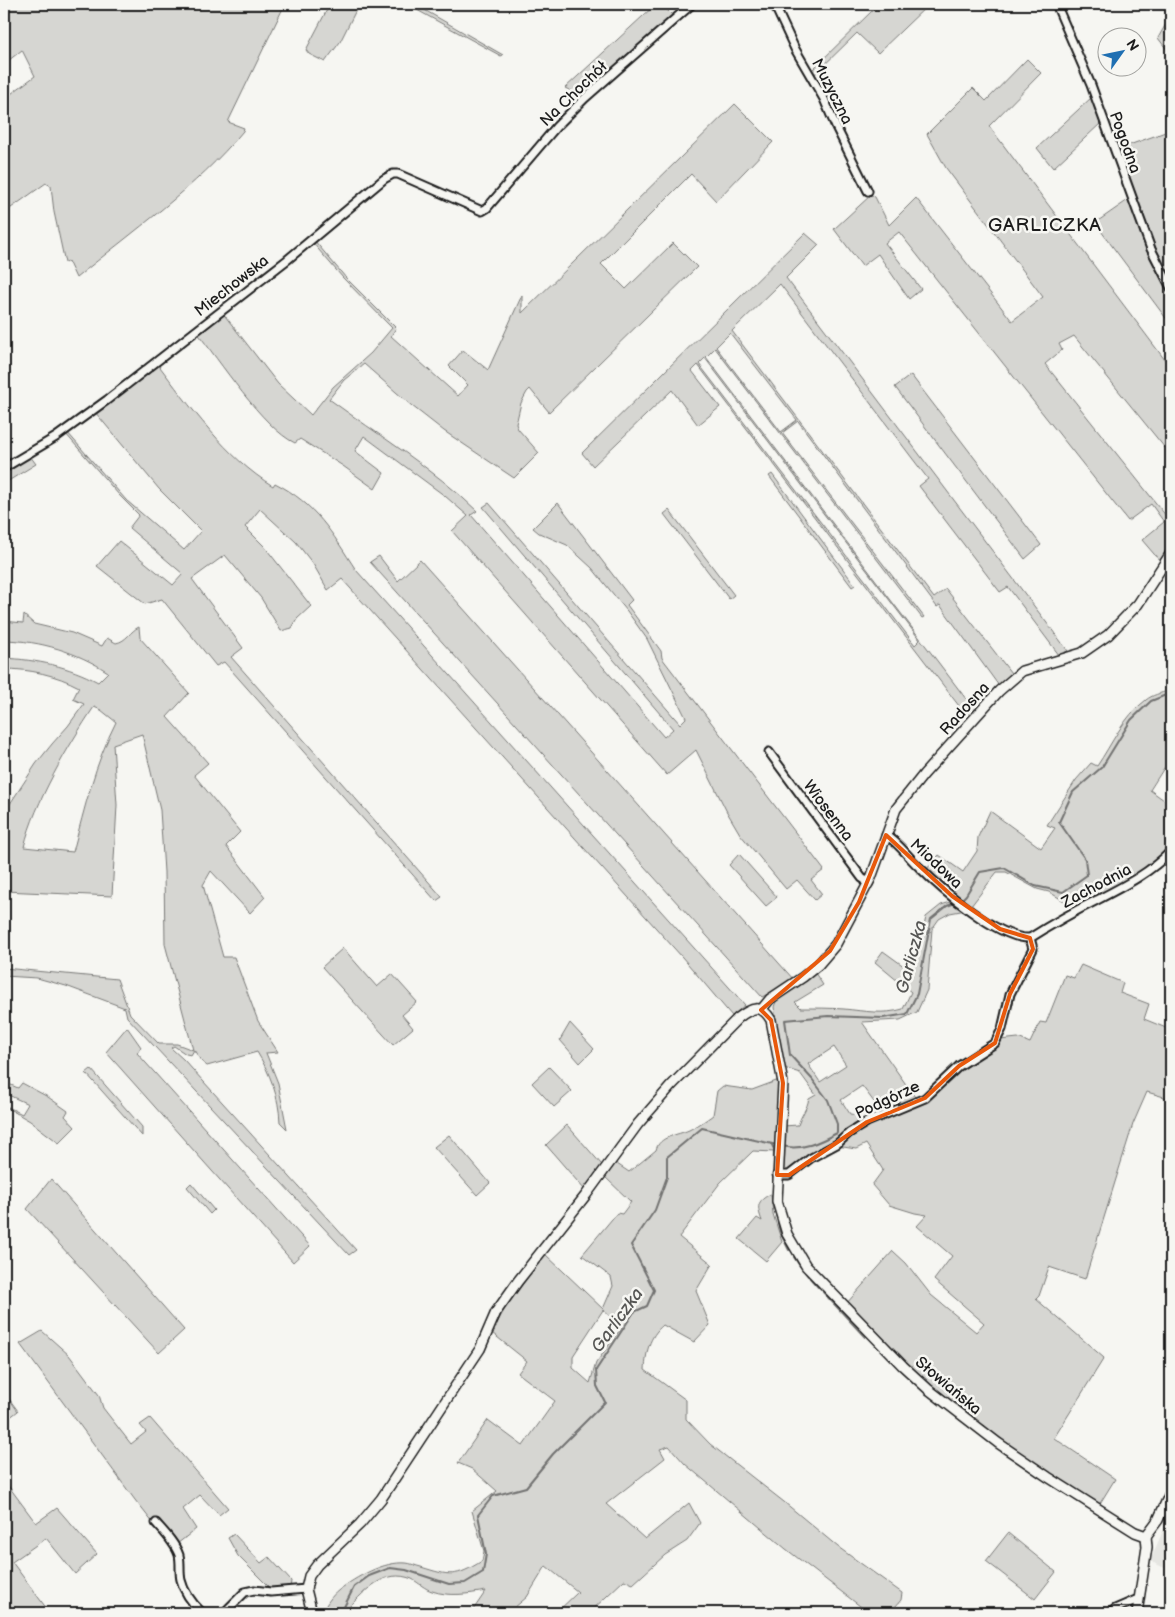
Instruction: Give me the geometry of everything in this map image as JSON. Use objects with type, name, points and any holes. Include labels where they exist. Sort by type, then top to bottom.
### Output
[{"type":"street","name":"Na Chochół","points":[[482,211],[487,208],[556,127],[585,98],[692,4]]},
{"type":"street","name":"Muzyczna","points":[[774,4],[795,49],[824,99],[868,191]]},
{"type":"street","name":"Pogodna","points":[[1056,4],[1091,85],[1151,249],[1171,288]]},
{"type":"street","name":"Miechowska","points":[[4,468],[49,441],[107,400],[287,260],[366,192],[389,176],[398,174],[482,211]]},
{"type":"street","name":"Radosna","points":[[762,1010],[770,999],[818,965],[838,942],[869,883],[896,810],[905,796],[999,691],[1022,671],[1082,653],[1108,635],[1138,604],[1171,554]]},
{"type":"street","name":"Wiosenna","points":[[769,752],[862,878],[869,883]]},
{"type":"street","name":"Miodowa","points":[[886,835],[928,877],[970,910],[1007,933],[1030,938]]},
{"type":"street","name":"Zachodnia","points":[[1030,938],[1144,875],[1158,865],[1171,851]]},
{"type":"street","name":"Podgórze","points":[[777,1175],[789,1175],[811,1158],[837,1144],[849,1132],[867,1122],[925,1098],[959,1066],[995,1043],[1000,1035],[1010,994],[1033,949],[1030,938]]},
{"type":"street","points":[[312,1613],[306,1589],[309,1576],[360,1524],[381,1499],[480,1349],[496,1312],[530,1264],[586,1195],[638,1124],[678,1079],[738,1018],[751,1009],[762,1010]]},
{"type":"street","name":"Słowiańska","points":[[762,1010],[767,1013],[771,1020],[783,1083],[777,1201],[787,1234],[806,1266],[902,1366],[928,1389],[998,1443],[1095,1507],[1135,1532],[1146,1536]]},
{"type":"street","points":[[1136,1613],[1147,1547],[1146,1536],[1158,1520],[1171,1491]]},
{"type":"street","points":[[156,1522],[176,1548],[184,1588],[191,1601],[202,1613]]},
{"type":"street","points":[[224,1613],[245,1592],[254,1590],[270,1592],[306,1589]]},
{"type":"street","points":[[1112,1613],[1115,1609],[1138,1599]]},
{"type":"street","points":[[1120,1613],[1125,1605]]},
{"type":"highlighted area","points":[[886,835],[952,896],[1000,929],[1030,938],[1033,949],[1010,994],[995,1043],[959,1066],[925,1098],[867,1122],[789,1175],[777,1175],[783,1083],[771,1020],[761,1010],[830,951],[859,902]]},
{"type":"shaded area","points":[[4,4],[285,4],[228,122],[244,128],[243,131],[206,171],[185,190],[76,278],[68,261],[65,263],[54,212],[51,186],[46,183],[4,213],[4,99],[35,76],[22,50],[4,64]]},
{"type":"shaded area","points":[[330,4],[359,4],[340,42],[325,62],[309,54],[306,50]]},
{"type":"shaded area","points":[[406,4],[414,4],[503,55],[501,56]]},
{"type":"shaded area","points":[[656,4],[661,4],[672,15],[584,97],[565,88]]},
{"type":"shaded area","points":[[879,4],[929,4],[878,53],[857,33],[814,75],[811,71]]},
{"type":"shaded area","points":[[1171,15],[1171,55],[1158,38]]},
{"type":"shaded area","points":[[1027,59],[1041,73],[989,126],[1171,368],[1171,442],[1165,448],[1074,336],[1059,344],[1062,350],[1045,364],[1171,522],[1171,544],[1160,561],[1142,540],[1164,522],[1151,504],[1128,521],[899,232],[885,243],[921,289],[909,299],[878,254],[862,266],[834,229],[871,195],[875,197],[889,225],[916,198],[1012,321],[1043,297],[946,168],[927,134],[973,88],[986,101]]},
{"type":"shaded area","points":[[1092,97],[1101,123],[1053,168],[1037,148]]},
{"type":"shaded area","points":[[735,104],[773,142],[716,201],[691,174],[601,264],[626,289],[673,243],[697,267],[549,412],[530,389],[527,392],[521,403],[516,424],[518,429],[539,453],[514,478],[444,431],[364,364],[344,380],[329,399],[424,466],[477,511],[471,515],[664,737],[673,729],[483,507],[489,503],[680,724],[686,718],[647,639],[627,611],[592,568],[567,545],[539,533],[533,528],[558,503],[632,600],[627,605],[661,651],[662,658],[824,870],[811,880],[822,894],[815,900],[797,880],[786,889],[740,834],[696,750],[667,775],[452,531],[468,516],[445,496],[364,436],[355,451],[384,473],[375,489],[300,439],[295,443],[283,435],[256,409],[196,331],[222,312],[278,384],[311,415],[333,387],[371,353],[392,328],[343,278],[312,242],[314,240],[346,278],[396,328],[391,336],[458,396],[468,385],[449,366],[463,350],[488,370],[522,295],[522,313]]},
{"type":"shaded area","points":[[1171,130],[1171,281],[1150,236],[1118,149]]},
{"type":"shaded area","points":[[1128,200],[1171,295],[1171,325],[1095,223]]},
{"type":"shaded area","points":[[805,233],[819,245],[786,278],[1068,651],[1059,655],[1008,587],[1000,592],[919,486],[928,479],[780,284],[732,331],[934,598],[946,589],[1011,673],[999,686],[940,605],[937,607],[798,421],[782,433],[924,617],[922,618],[715,348],[706,357],[976,712],[969,719],[698,365],[692,371],[720,407],[698,425],[672,390],[593,466],[582,453]],"holes":[[[730,333],[797,420],[781,432],[716,347]],[[705,358],[920,640],[915,645],[699,364]]]},
{"type":"shaded area","points":[[157,363],[210,430],[240,461],[273,486],[275,483],[302,500],[322,520],[356,570],[745,1005],[732,1016],[682,957],[342,579],[328,590],[313,564],[296,542],[260,509],[245,527],[264,546],[311,606],[297,619],[292,628],[281,631],[261,598],[225,555],[192,579],[243,648],[231,657],[442,897],[436,901],[224,662],[216,666],[162,599],[145,604],[97,566],[119,541],[173,585],[183,574],[129,528],[139,515],[65,433],[67,432],[126,500],[184,550],[201,531],[159,489],[95,412]]},
{"type":"shaded area","points":[[911,375],[1041,545],[1025,559],[895,387]]},
{"type":"shaded area","points":[[30,456],[36,464],[5,483],[4,471]]},
{"type":"shaded area","points":[[772,474],[855,585],[852,587],[769,476]]},
{"type":"shaded area","points":[[669,510],[734,595],[729,599],[664,514]]},
{"type":"shaded area","points":[[379,556],[398,581],[420,560],[794,980],[762,997],[370,562]]},
{"type":"shaded area","points":[[24,615],[34,624],[72,633],[102,646],[107,638],[116,643],[120,642],[139,627],[140,638],[189,693],[167,717],[208,763],[194,775],[240,832],[226,846],[265,897],[250,913],[211,871],[203,885],[223,957],[234,957],[258,1021],[278,1052],[266,1053],[278,1083],[287,1129],[280,1122],[278,1103],[273,1086],[257,1052],[207,1066],[201,1061],[194,1050],[191,1055],[174,1046],[171,1048],[356,1250],[349,1255],[127,1017],[125,1008],[66,986],[37,978],[4,976],[4,968],[117,979],[130,1014],[159,1044],[177,1044],[193,1050],[165,944],[164,872],[160,810],[142,734],[113,744],[117,805],[112,896],[4,891],[4,813],[36,764],[84,704],[73,699],[79,687],[62,679],[43,674],[4,669],[4,658],[29,660],[52,665],[87,676],[98,682],[108,672],[71,653],[45,645],[4,640],[4,621],[23,623]],"holes":[[[94,707],[116,722],[96,769],[73,852],[24,847],[44,793],[63,757]]]},
{"type":"shaded area","points":[[1171,681],[1171,760],[1150,790],[1171,805],[1171,847],[1149,867],[1076,908],[1049,892],[1037,889],[1006,872],[997,872],[971,906],[925,871],[939,855],[963,872],[977,851],[978,837],[990,811],[1041,848],[1055,828],[1047,825],[1076,780],[1091,763],[1097,766],[1118,731],[1131,714],[1146,700],[1168,691]]},
{"type":"shaded area","points":[[739,854],[777,897],[766,906],[729,865]]},
{"type":"shaded area","points":[[954,901],[966,910],[950,913],[939,919],[932,929],[927,990],[917,1012],[900,1020],[862,1022],[917,1100],[883,1114],[862,1086],[841,1100],[850,1114],[857,1115],[859,1123],[802,1165],[782,1172],[783,1126],[798,1125],[809,1099],[816,1095],[800,1073],[787,1069],[783,1064],[774,1007],[777,999],[815,973],[823,985],[795,1002],[801,1008],[881,1012],[903,1009],[911,992],[875,962],[883,951],[912,972],[926,917],[941,905]],"holes":[[[834,1047],[846,1065],[820,1082],[808,1064]]]},
{"type":"shaded area","points":[[343,948],[377,987],[392,974],[417,1002],[402,1015],[413,1028],[393,1045],[322,967]]},
{"type":"shaded area","points":[[1081,965],[1123,983],[1120,993],[1149,1004],[1144,1019],[1171,1030],[1171,1099],[1147,1092],[1133,1124],[1085,1279],[1049,1267],[1039,1296],[1036,1299],[1104,1358],[1054,1438],[1115,1479],[1099,1505],[1000,1440],[929,1385],[846,1304],[893,1251],[906,1263],[931,1295],[976,1332],[984,1323],[934,1280],[952,1256],[917,1226],[927,1215],[889,1205],[872,1185],[883,1170],[866,1144],[856,1149],[837,1146],[851,1134],[933,1096],[961,1066],[997,1044],[1000,1040],[1018,1038],[1030,1043],[1040,1022],[1046,1023],[1065,975],[1074,978]]},
{"type":"shaded area","points":[[570,1023],[594,1049],[580,1063],[560,1040]]},
{"type":"shaded area","points":[[127,1027],[141,1047],[137,1053],[310,1246],[293,1262],[106,1052]]},
{"type":"shaded area","points":[[549,1067],[572,1091],[554,1107],[532,1083]]},
{"type":"shaded area","points":[[91,1069],[142,1127],[142,1136],[86,1073]]},
{"type":"shaded area","points":[[779,1080],[774,1152],[753,1151],[720,1183],[679,1237],[712,1264],[696,1291],[710,1325],[694,1342],[663,1325],[654,1335],[649,1345],[645,1370],[686,1400],[686,1419],[710,1444],[838,1547],[902,1593],[901,1600],[890,1613],[869,1613],[786,1549],[685,1464],[669,1446],[660,1449],[665,1458],[606,1504],[645,1539],[689,1503],[700,1523],[687,1541],[665,1555],[633,1584],[624,1580],[589,1613],[556,1613],[578,1592],[546,1566],[527,1597],[508,1613],[471,1613],[486,1591],[466,1594],[445,1594],[429,1590],[412,1579],[393,1576],[377,1583],[362,1594],[349,1607],[351,1613],[322,1613],[329,1600],[339,1590],[362,1575],[380,1567],[408,1563],[452,1574],[482,1561],[484,1551],[472,1511],[497,1491],[472,1469],[458,1463],[488,1420],[523,1446],[555,1401],[518,1373],[527,1361],[492,1333],[505,1308],[545,1254],[603,1309],[613,1286],[611,1277],[582,1255],[617,1213],[622,1214],[631,1202],[604,1176],[614,1162],[629,1172],[656,1150],[658,1145],[665,1139],[689,1130],[713,1115],[717,1091],[723,1086],[752,1090]],"holes":[[[603,1310],[622,1327],[596,1363],[590,1383],[573,1368],[573,1356]]]},
{"type":"shaded area","points":[[4,1082],[18,1088],[22,1083],[48,1097],[68,1111],[65,1116],[75,1127],[59,1143],[30,1121],[4,1106],[22,1114],[28,1104],[4,1093]]},
{"type":"shaded area","points":[[567,1125],[602,1165],[584,1189],[546,1145]]},
{"type":"shaded area","points":[[449,1135],[490,1183],[477,1195],[434,1147]]},
{"type":"shaded area","points":[[51,1179],[184,1330],[159,1353],[27,1209]]},
{"type":"shaded area","points":[[191,1183],[214,1210],[210,1214],[187,1187]]},
{"type":"shaded area","points":[[771,1194],[773,1214],[782,1242],[766,1261],[739,1239],[757,1218],[762,1221],[759,1212],[760,1202]]},
{"type":"shaded area","points":[[42,1331],[69,1355],[99,1395],[103,1408],[131,1444],[146,1432],[140,1425],[150,1418],[228,1508],[219,1515],[200,1495],[183,1509],[196,1529],[177,1544],[153,1523],[20,1344]]},
{"type":"shaded area","points":[[4,1392],[18,1411],[4,1422]]},
{"type":"shaded area","points":[[4,1480],[36,1523],[57,1508],[97,1554],[75,1574],[46,1538],[12,1562],[50,1613],[4,1612]]},
{"type":"shaded area","points":[[1171,1512],[1171,1571],[1150,1561]]},
{"type":"shaded area","points":[[1008,1533],[1056,1572],[1035,1599],[986,1561]]},
{"type":"shaded area","points":[[234,1534],[261,1563],[269,1557],[291,1581],[290,1589],[270,1588],[238,1556],[228,1538]]},
{"type":"waterway","name":"Garliczka","points":[[962,899],[980,872],[1004,868],[1035,886],[1063,892],[1087,875],[1085,859],[1059,822],[1073,792],[1102,767],[1131,720],[1151,701],[1171,693]]},
{"type":"waterway","name":"Garliczka","points":[[782,1146],[804,1146],[837,1133],[837,1124],[828,1100],[790,1055],[785,1020],[828,1016],[883,1018],[907,1014],[917,994],[931,919],[947,906],[955,903]]},
{"type":"waterway","name":"Garliczka","points":[[341,1613],[354,1587],[369,1576],[390,1568],[406,1570],[449,1584],[465,1583],[483,1572],[486,1554],[478,1515],[493,1496],[526,1487],[553,1454],[605,1402],[597,1386],[596,1370],[634,1312],[647,1306],[654,1290],[631,1245],[655,1210],[667,1177],[667,1157],[702,1128],[777,1145]]},
{"type":"waterway","points":[[772,1145],[774,1149],[773,1185]]},
{"type":"waterway","points":[[774,1205],[780,1232],[789,1250]]},
{"type":"waterway","points":[[794,1257],[800,1266]]},
{"type":"waterway","points":[[805,1272],[808,1276]]},
{"type":"waterway","points":[[810,1278],[818,1287]]},
{"type":"waterway","points":[[823,1292],[865,1337]]},
{"type":"district","name":"GARLICZKA","points":[[1045,224]]}]
